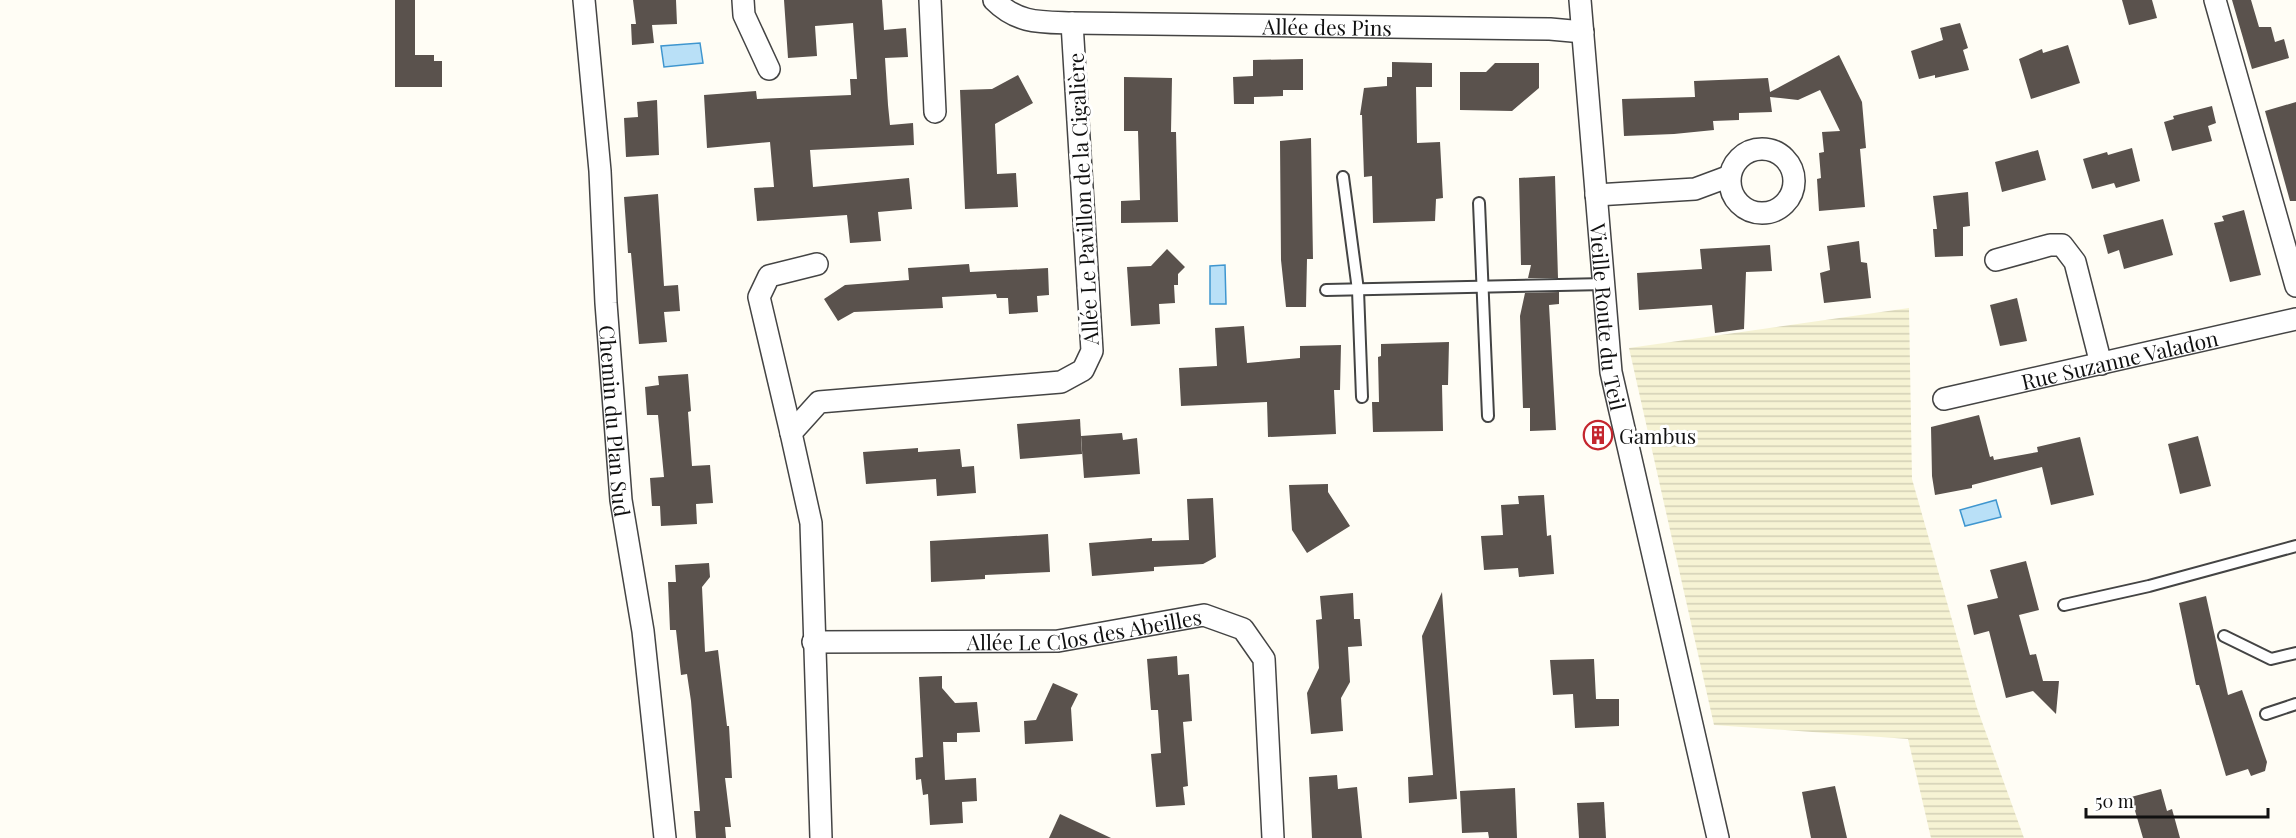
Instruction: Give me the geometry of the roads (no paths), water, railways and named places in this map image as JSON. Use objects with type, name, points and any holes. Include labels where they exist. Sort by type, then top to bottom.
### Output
[{"type":"street","name":"Chemin du Plan Sud","points":[[584,0],[600,171],[606,303],[620,488],[643,631],[665,838]]},
{"type":"street","points":[[743,0],[744,15],[769,69]]},
{"type":"street","points":[[930,0],[935,112]]},
{"type":"street","name":"Allée Le Pavillon de la Cigalière","points":[[791,433],[819,402],[1061,382],[1083,370],[1092,351],[1072,23],[1030,22],[994,0]]},
{"type":"street","name":"Vieille Route du Teil","points":[[1580,0],[1611,372],[1718,838]]},
{"type":"street","points":[[2215,0],[2296,286]]},
{"type":"street","name":"Allée des Pins","points":[[1072,23],[1550,29],[1582,32]]},
{"type":"street","points":[[1596,195],[1695,189],[1730,176]]},
{"type":"street","points":[[1996,260],[2050,245],[2062,245],[2075,262],[2102,364]]},
{"type":"street","points":[[817,264],[769,276],[759,297],[811,522],[821,838]]},
{"type":"street","name":"Rue Suzanne Valadon","points":[[1944,399],[2296,319]]},
{"type":"street","name":"Allée Le Clos des Abeilles","points":[[813,642],[1058,641],[1204,615],[1243,629],[1264,659],[1273,838]]},
{"type":"lane","points":[[1343,177],[1358,290],[1362,397]]},
{"type":"lane","points":[[1479,203],[1488,416]]},
{"type":"lane","points":[[1326,290],[1605,284]]},
{"type":"lane","points":[[2064,605],[2149,586],[2296,546]]},
{"type":"lane","points":[[2224,636],[2271,660],[2296,654]]},
{"type":"lane","points":[[2266,714],[2296,704]]},
{"type":"water","points":[[700,43],[703,63],[664,67],[661,46]]},
{"type":"water","points":[[1225,265],[1226,304],[1210,304],[1210,266]]},
{"type":"water","points":[[1996,500],[2001,517],[1965,526],[1960,510]]},
{"type":"place","name":"Gambus","points":[[1598,435]]}]
